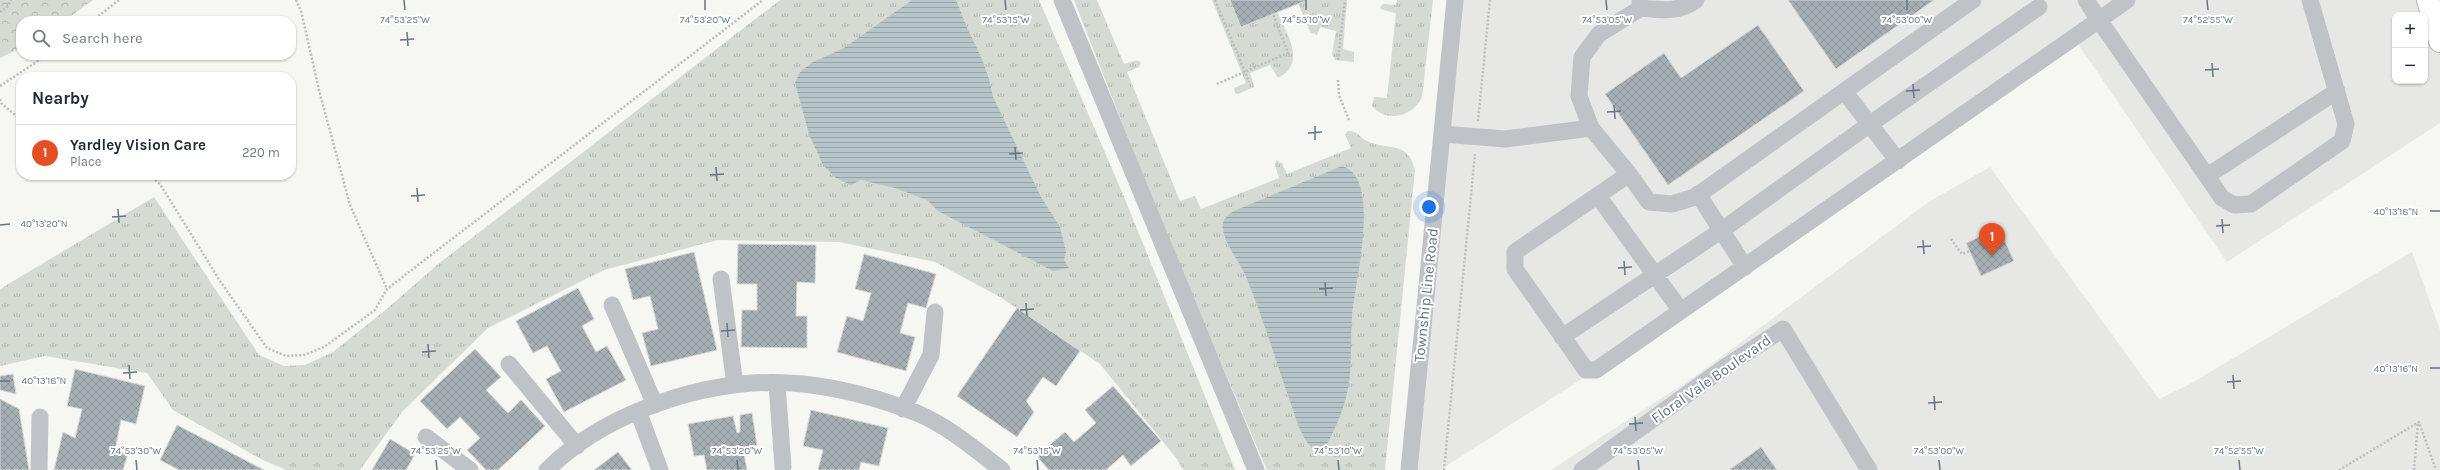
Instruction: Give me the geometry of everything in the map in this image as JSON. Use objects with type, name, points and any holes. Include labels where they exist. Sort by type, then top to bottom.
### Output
[{"type":"highway","points":[[2428,0],[2440,41]]},
{"type":"street","points":[[1062,0],[1256,470]]},
{"type":"street","name":"Township Line Road","points":[[1409,470],[1455,0]]},
{"type":"street","points":[[1696,0],[1688,6],[1670,11],[1641,4],[1599,34],[1582,58],[1578,96],[1591,128],[1630,174],[1649,202],[1672,204],[1698,194],[1973,0]]},
{"type":"street","points":[[2086,0],[2222,198],[2234,205],[2250,204],[2342,141],[2346,124],[2310,0]]},
{"type":"street","points":[[1630,174],[1515,252],[1515,269],[1586,370],[1596,370],[2127,0]]},
{"type":"street","points":[[1562,337],[1722,230],[2041,2]]},
{"type":"street","points":[[1844,91],[1898,161]]},
{"type":"street","points":[[2207,176],[2336,91]]},
{"type":"street","points":[[1442,134],[1505,139],[1591,128]]},
{"type":"street","points":[[1698,194],[1745,267]]},
{"type":"street","points":[[1598,196],[1681,311]]},
{"type":"street","points":[[721,279],[735,385]]},
{"type":"street","points":[[612,305],[655,405]]},
{"type":"street","points":[[902,409],[930,354],[935,312]]},
{"type":"street","name":"Floral Vale Boulevard","points":[[1582,470],[1728,365],[1784,329],[1869,470]]},
{"type":"street","points":[[509,364],[577,446]]},
{"type":"street","points":[[777,384],[784,467]]},
{"type":"street","points":[[547,470],[592,435],[638,411],[655,405],[694,392],[735,385],[803,384],[847,392],[918,414],[960,438],[1002,470]]},
{"type":"street","points":[[638,411],[660,470]]},
{"type":"street","points":[[40,417],[40,470]]},
{"type":"street","points":[[426,437],[470,470]]},
{"type":"path","points":[[0,12],[8,6],[11,0]]},
{"type":"path","points":[[98,16],[118,0]]},
{"type":"path","points":[[296,0],[301,10],[320,94],[350,206],[387,289]]},
{"type":"path","points":[[155,180],[160,184],[220,282],[267,348],[286,356],[304,356],[324,347],[375,310],[387,289],[763,0]]},
{"type":"path","points":[[1215,0],[1249,82]]},
{"type":"path","points":[[1338,60],[1345,0]]},
{"type":"path","points":[[1444,470],[1490,0]]},
{"type":"path","points":[[1217,84],[1288,53],[1273,14]]},
{"type":"path","points":[[21,72],[39,60]]},
{"type":"path","points":[[0,86],[16,75]]},
{"type":"path","points":[[1338,80],[1339,95],[1349,120]]},
{"type":"path","points":[[0,99],[2,104],[16,116]]},
{"type":"path","points":[[1951,239],[1962,254],[1970,251]]},
{"type":"path","points":[[2339,470],[2418,423]]},
{"type":"path","points":[[2414,470],[2418,423]]},
{"type":"path","points":[[2418,423],[2436,470]]},
{"type":"shaded area","points":[[912,0],[956,0],[984,64],[993,97],[1041,197],[1060,227],[1066,252],[1064,260],[1069,268],[1053,271],[938,211],[927,200],[895,188],[861,180],[851,185],[836,178],[823,165],[809,134],[795,83],[800,72],[811,63],[844,48]]},
{"type":"shaded area","points":[[1455,0],[2428,0],[2440,41],[2440,123],[2227,262],[2074,38],[1596,370],[1440,470],[1409,470]]},
{"type":"shaded area","points":[[1342,166],[1354,174],[1361,190],[1364,210],[1363,234],[1352,317],[1348,391],[1338,421],[1322,454],[1312,448],[1299,427],[1254,296],[1244,273],[1227,243],[1223,230],[1223,223],[1225,218],[1234,211]]},
{"type":"shaded area","points":[[1990,167],[2159,399],[2188,385],[2412,252],[2440,330],[2440,470],[1551,470],[1697,375],[1930,201]]},
{"type":"green space","points":[[0,0],[93,0],[71,16],[16,16],[16,50],[0,58]]},
{"type":"green space","points":[[780,0],[1039,0],[1122,192],[1235,470],[1183,470],[1177,459],[1100,364],[1000,297],[935,262],[839,242],[718,240],[604,270],[488,328],[402,412],[360,470],[286,470],[261,459],[173,410],[147,373],[45,356],[0,366],[0,289],[154,197],[259,355],[284,366],[305,365],[333,352],[382,313],[437,265]]},
{"type":"green space","points":[[1074,0],[1097,0],[1124,64],[1137,60],[1141,63],[1139,67],[1127,72],[1180,201],[1195,196],[1201,209],[1279,178],[1275,165],[1276,160],[1282,163],[1287,174],[1351,148],[1345,134],[1348,131],[1354,132],[1365,140],[1375,144],[1396,148],[1408,154],[1415,170],[1385,470],[1267,470],[1162,225]]},
{"type":"green space","points":[[1212,0],[1230,0],[1241,27],[1277,12],[1292,48],[1293,57],[1287,72],[1278,78],[1270,65],[1250,73],[1254,87],[1238,94],[1235,93],[1234,88],[1246,83]]},
{"type":"green space","points":[[1307,0],[1347,0],[1343,49],[1354,52],[1354,62],[1335,60],[1332,54],[1336,31],[1320,27],[1317,35],[1310,32],[1298,3]]},
{"type":"green space","points":[[1397,0],[1433,0],[1422,97],[1413,109],[1400,115],[1392,116],[1378,112],[1372,106],[1374,97],[1387,98],[1396,13],[1380,8],[1383,4],[1396,5]]},
{"type":"building","points":[[1230,0],[1305,0],[1305,1],[1241,27]]},
{"type":"building","points":[[1788,0],[1934,0],[1836,69]]},
{"type":"building","points":[[1758,25],[1804,91],[1668,185],[1605,94],[1664,53],[1681,78]]},
{"type":"building","points":[[1999,228],[2014,261],[1981,276],[1966,243]]},
{"type":"building","points":[[738,244],[816,245],[815,283],[797,282],[796,316],[807,316],[807,348],[741,347],[742,310],[757,310],[757,284],[737,284]]},
{"type":"building","points":[[694,252],[717,350],[651,366],[642,333],[658,329],[650,296],[633,300],[625,269]]},
{"type":"building","points":[[864,254],[936,274],[926,308],[908,303],[900,333],[915,337],[906,371],[837,352],[847,316],[863,321],[871,293],[855,289]]},
{"type":"building","points":[[578,288],[594,319],[582,326],[596,352],[607,346],[626,380],[564,412],[546,379],[561,371],[547,346],[533,353],[516,321]]},
{"type":"building","points":[[1017,308],[1080,351],[1056,386],[1043,377],[1026,401],[1034,412],[1017,437],[957,396]]},
{"type":"building","points":[[475,349],[501,377],[486,390],[508,413],[521,400],[545,426],[498,470],[486,470],[467,450],[480,438],[460,417],[447,429],[420,401]]},
{"type":"building","points":[[75,369],[145,386],[136,424],[121,420],[115,450],[128,453],[123,470],[54,470],[63,432],[75,438],[82,409],[67,406]]},
{"type":"building","points":[[13,374],[16,394],[0,390],[0,376]]},
{"type":"building","points":[[1113,386],[1161,441],[1131,466],[1123,455],[1106,470],[1049,470],[1039,459],[1039,454],[1065,432],[1074,442],[1096,423],[1085,410]]},
{"type":"building","points":[[0,399],[19,409],[29,470],[0,470]]},
{"type":"building","points":[[811,410],[888,428],[879,466],[861,462],[859,470],[818,470],[823,450],[803,446]]},
{"type":"building","points":[[752,413],[757,445],[743,448],[747,470],[707,470],[704,455],[694,456],[688,424],[733,416],[737,433],[740,432],[740,415]]},
{"type":"building","points":[[177,425],[264,470],[179,470],[160,460]]},
{"type":"building","points":[[390,439],[415,454],[406,470],[372,470]]},
{"type":"building","points":[[1761,447],[1777,470],[1729,470]]},
{"type":"building","points":[[618,452],[632,470],[594,470]]},
{"type":"place","name":"Yardley Vision Care","points":[[1992,256]]}]
